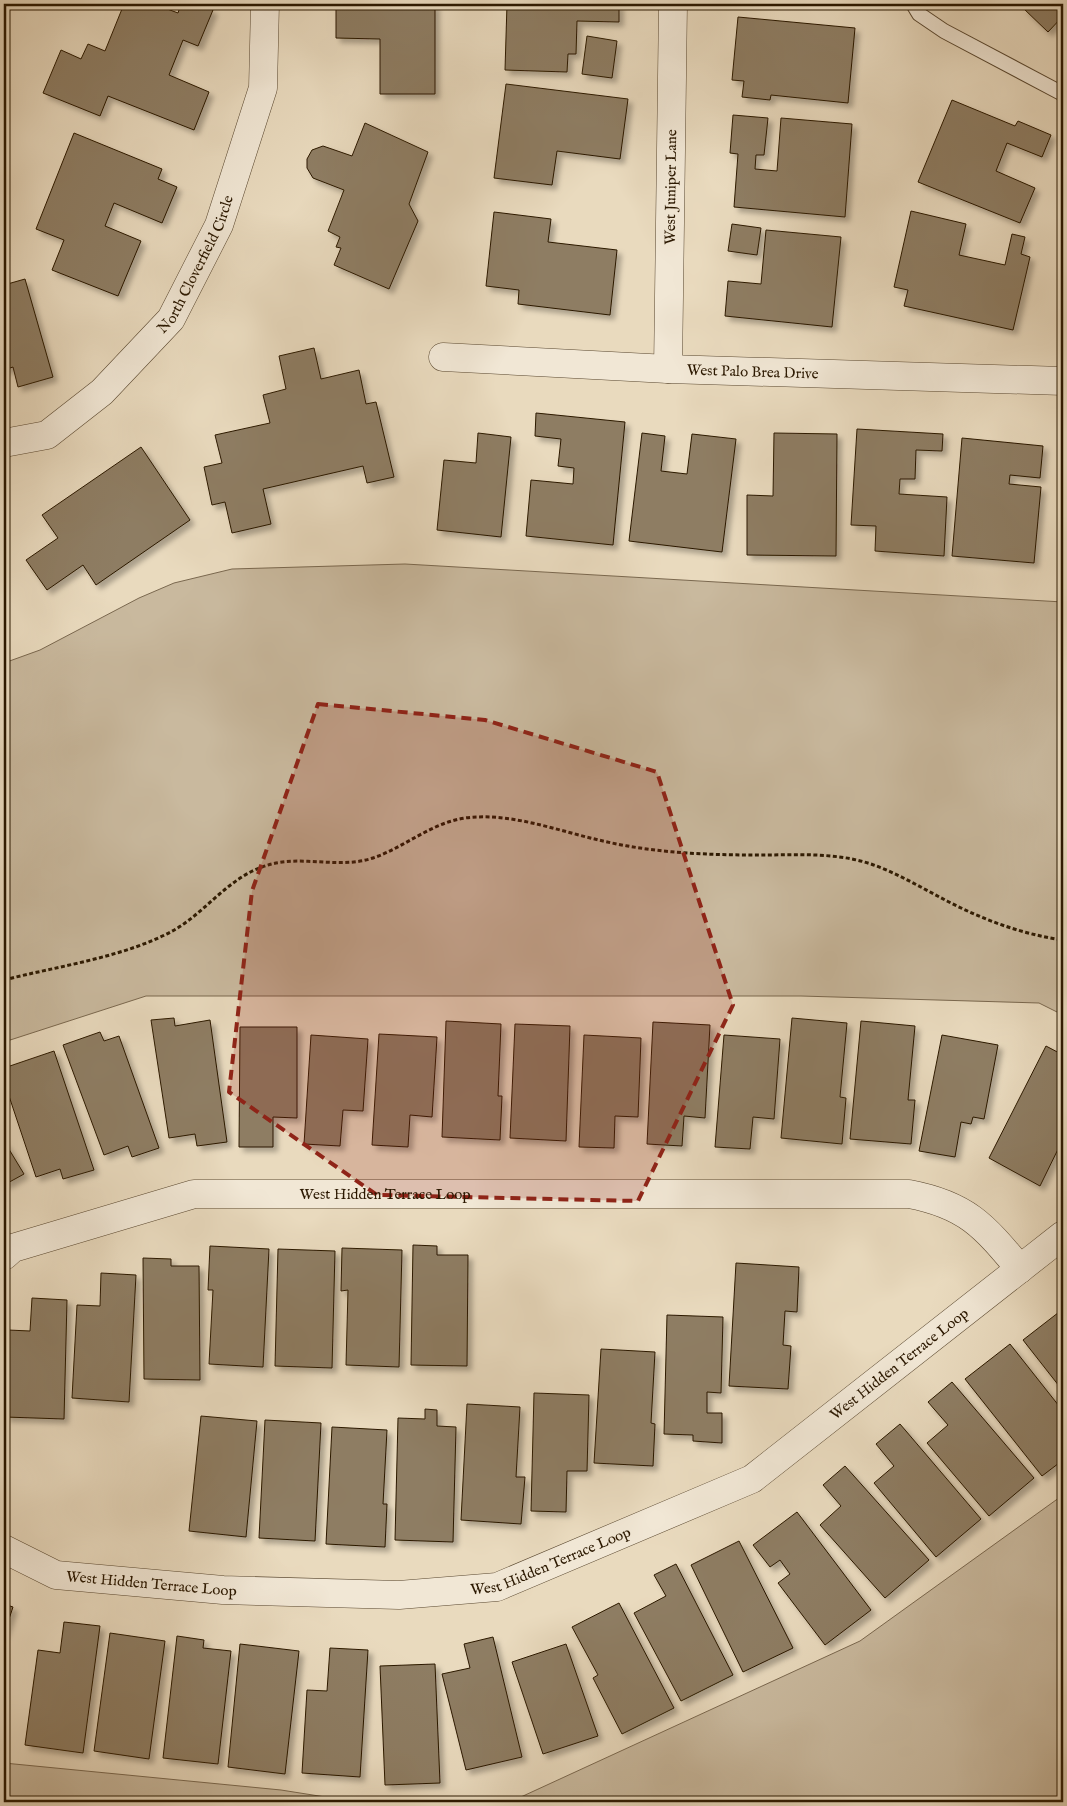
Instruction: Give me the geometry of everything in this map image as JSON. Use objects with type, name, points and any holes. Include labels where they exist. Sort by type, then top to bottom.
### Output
[{"type":"street","name":"North Cloverfield Circle","points":[[4,444],[48,435],[102,392],[171,319],[219,225],[261,97],[263,88],[266,4]]},
{"type":"street","name":"West Juniper Lane","points":[[668,369],[673,4]]},
{"type":"street","name":"West Palo Brea Drive","points":[[443,357],[668,369],[1063,381]]},
{"type":"street","name":"West Hidden Terrace Loop","points":[[4,1256],[13,1248],[194,1194],[891,1194],[932,1198],[972,1217],[989,1233],[1020,1269]]},
{"type":"street","name":"West Hidden Terrace Loop","points":[[4,1548],[56,1575],[223,1590],[399,1595],[497,1586],[752,1479],[1063,1235]]},
{"type":"lane","points":[[913,4],[920,14],[944,31],[1063,94]]},
{"type":"path","points":[[4,980],[103,955],[152,940],[188,921],[236,881],[261,867],[293,860],[358,862],[397,848],[438,825],[453,820],[481,816],[512,819],[634,848],[724,855],[820,856],[856,860],[896,874],[994,923],[1022,932],[1063,940]]},
{"type":"highlighted area","points":[[318,704],[485,720],[657,772],[733,1005],[638,1201],[377,1195],[229,1092],[252,891]]},
{"type":"shaded area","points":[[405,564],[1063,602],[1063,1015],[1039,1003],[801,996],[146,996],[4,1042],[4,663],[40,650],[139,598],[174,583],[232,569]]},
{"type":"shaded area","points":[[1063,1495],[1063,1802],[510,1802],[860,1641]]},
{"type":"shaded area","points":[[4,1763],[281,1790],[357,1802],[4,1802]]},
{"type":"building","points":[[124,4],[154,4],[178,13],[181,4],[197,4],[213,10],[198,46],[183,40],[169,75],[209,92],[194,130],[108,96],[100,116],[43,93],[61,50],[81,59],[88,44],[105,51]]},
{"type":"building","points":[[336,4],[435,4],[435,94],[380,94],[380,39],[336,38]]},
{"type":"building","points":[[507,4],[619,4],[619,22],[577,21],[576,54],[568,54],[567,72],[505,70]]},
{"type":"building","points":[[1027,4],[1063,4],[1063,16],[1048,32],[1023,8]]},
{"type":"building","points":[[738,17],[855,28],[848,103],[771,95],[770,100],[742,97],[744,81],[732,80]]},
{"type":"building","points":[[587,36],[617,41],[612,78],[582,74]]},
{"type":"building","points":[[506,84],[628,99],[620,159],[557,151],[552,185],[494,178]]},
{"type":"building","points":[[952,100],[1015,126],[1018,121],[1051,135],[1042,157],[1007,143],[996,171],[1035,188],[1020,223],[918,182]]},
{"type":"building","points":[[733,115],[768,118],[764,155],[756,155],[755,169],[777,171],[781,118],[852,124],[845,217],[734,207],[738,154],[730,153]]},
{"type":"building","points":[[365,123],[428,152],[409,204],[418,221],[389,289],[334,265],[341,248],[336,247],[340,237],[328,231],[344,190],[313,178],[307,168],[307,159],[312,150],[323,146],[352,156]]},
{"type":"building","points":[[74,133],[162,169],[158,179],[177,187],[162,223],[114,203],[105,226],[141,241],[118,296],[52,270],[64,240],[36,229]]},
{"type":"building","points":[[911,211],[966,224],[959,255],[1005,265],[1012,234],[1025,237],[1021,254],[1030,257],[1013,330],[904,306],[908,290],[894,287]]},
{"type":"building","points":[[494,212],[551,219],[548,242],[617,250],[610,315],[518,304],[519,290],[486,286]]},
{"type":"building","points":[[732,224],[761,228],[757,255],[728,251]]},
{"type":"building","points":[[766,230],[841,237],[832,327],[725,316],[728,281],[761,284]]},
{"type":"building","points":[[25,279],[53,377],[18,387],[13,367],[4,370],[4,285]]},
{"type":"building","points":[[314,348],[321,379],[359,370],[366,404],[376,402],[394,477],[367,483],[363,466],[263,489],[271,524],[232,533],[225,502],[212,505],[204,467],[222,463],[215,435],[270,423],[263,395],[286,389],[279,356]]},
{"type":"building","points":[[536,413],[625,422],[613,545],[526,536],[531,480],[573,484],[574,468],[558,466],[561,439],[535,436]]},
{"type":"building","points":[[857,429],[943,434],[942,451],[916,450],[915,479],[900,479],[899,494],[947,497],[944,556],[875,551],[876,526],[851,525]]},
{"type":"building","points":[[478,433],[511,437],[501,537],[437,530],[444,460],[476,463]]},
{"type":"building","points":[[642,433],[665,436],[661,471],[687,474],[692,434],[736,439],[722,552],[629,541]]},
{"type":"building","points":[[774,433],[837,434],[836,556],[747,555],[747,495],[773,496]]},
{"type":"building","points":[[962,438],[1043,446],[1040,478],[1010,475],[1009,484],[1041,487],[1034,563],[952,556]]},
{"type":"building","points":[[141,447],[190,520],[96,585],[83,565],[47,590],[26,560],[58,538],[42,515]]},
{"type":"building","points":[[174,1018],[175,1026],[210,1020],[227,1142],[197,1146],[195,1134],[169,1138],[151,1020]]},
{"type":"building","points":[[792,1018],[847,1023],[840,1097],[846,1098],[842,1144],[781,1138]]},
{"type":"building","points":[[446,1021],[501,1024],[498,1096],[502,1096],[500,1140],[442,1137]]},
{"type":"building","points":[[861,1021],[915,1026],[908,1100],[915,1100],[911,1144],[850,1139]]},
{"type":"building","points":[[653,1022],[710,1025],[705,1118],[684,1116],[682,1146],[647,1144]]},
{"type":"building","points":[[515,1024],[570,1026],[566,1141],[510,1138]]},
{"type":"building","points":[[240,1027],[297,1027],[297,1118],[273,1117],[273,1147],[239,1147]]},
{"type":"building","points":[[100,1032],[104,1041],[119,1036],[159,1148],[132,1157],[128,1146],[104,1155],[63,1045]]},
{"type":"building","points":[[379,1034],[437,1037],[432,1117],[410,1115],[408,1147],[372,1145]]},
{"type":"building","points":[[311,1035],[368,1039],[363,1111],[343,1110],[340,1146],[304,1144]]},
{"type":"building","points":[[584,1035],[641,1038],[638,1117],[615,1116],[614,1148],[579,1147]]},
{"type":"building","points":[[724,1035],[780,1039],[774,1119],[753,1117],[750,1149],[715,1147]]},
{"type":"building","points":[[942,1035],[998,1045],[984,1119],[973,1117],[971,1124],[961,1122],[955,1157],[919,1151]]},
{"type":"building","points":[[1046,1046],[1063,1055],[1063,1139],[1040,1186],[989,1158]]},
{"type":"building","points":[[54,1051],[94,1170],[63,1179],[60,1169],[36,1177],[4,1081],[4,1068]]},
{"type":"building","points":[[4,1141],[24,1174],[4,1185]]},
{"type":"building","points":[[413,1245],[437,1246],[437,1255],[468,1255],[467,1366],[411,1365]]},
{"type":"building","points":[[210,1246],[269,1249],[263,1367],[209,1364],[213,1290],[208,1290]]},
{"type":"building","points":[[342,1248],[402,1250],[399,1367],[346,1365],[348,1290],[341,1291]]},
{"type":"building","points":[[278,1249],[335,1251],[332,1368],[275,1366]]},
{"type":"building","points":[[143,1258],[171,1259],[171,1266],[199,1266],[200,1380],[144,1379]]},
{"type":"building","points":[[736,1263],[799,1267],[797,1312],[785,1311],[783,1345],[791,1346],[788,1389],[729,1386]]},
{"type":"building","points":[[101,1273],[136,1275],[129,1402],[72,1398],[77,1305],[100,1306]]},
{"type":"building","points":[[32,1298],[67,1300],[64,1419],[5,1417],[8,1330],[30,1331]]},
{"type":"building","points":[[1063,1309],[1063,1391],[1023,1340]]},
{"type":"building","points":[[667,1315],[723,1317],[721,1393],[707,1392],[707,1413],[722,1413],[722,1443],[693,1441],[693,1435],[664,1434]]},
{"type":"building","points":[[1010,1344],[1063,1411],[1063,1460],[1042,1476],[965,1379]]},
{"type":"building","points":[[601,1349],[655,1352],[651,1423],[655,1424],[653,1466],[594,1463]]},
{"type":"building","points":[[952,1382],[1034,1478],[989,1516],[927,1443],[948,1425],[928,1402]]},
{"type":"building","points":[[534,1393],[589,1395],[587,1471],[567,1471],[566,1512],[531,1511]]},
{"type":"building","points":[[467,1404],[520,1407],[516,1477],[525,1477],[521,1524],[461,1520]]},
{"type":"building","points":[[425,1409],[437,1410],[437,1426],[456,1427],[453,1542],[395,1540],[398,1418],[425,1419]]},
{"type":"building","points":[[201,1416],[257,1421],[246,1537],[189,1531]]},
{"type":"building","points":[[265,1420],[321,1423],[315,1541],[259,1538]]},
{"type":"building","points":[[900,1424],[981,1519],[936,1557],[874,1483],[894,1466],[876,1444]]},
{"type":"building","points":[[332,1427],[387,1430],[383,1504],[387,1504],[385,1547],[326,1544]]},
{"type":"building","points":[[845,1466],[929,1560],[885,1598],[820,1525],[841,1506],[823,1485]]},
{"type":"building","points":[[797,1512],[871,1610],[825,1645],[778,1583],[790,1574],[780,1560],[770,1567],[753,1545]]},
{"type":"building","points":[[739,1541],[793,1648],[743,1672],[691,1565]]},
{"type":"building","points":[[676,1564],[733,1675],[681,1701],[634,1613],[666,1596],[654,1575]]},
{"type":"building","points":[[619,1603],[674,1708],[622,1734],[593,1678],[598,1675],[572,1627]]},
{"type":"building","points":[[4,1604],[13,1607],[4,1634]]},
{"type":"building","points":[[64,1622],[100,1626],[83,1753],[25,1745],[38,1650],[60,1653]]},
{"type":"building","points":[[110,1633],[165,1641],[149,1759],[94,1751]]},
{"type":"building","points":[[177,1636],[204,1640],[203,1648],[231,1651],[218,1764],[163,1758]]},
{"type":"building","points":[[493,1637],[522,1757],[466,1770],[442,1674],[470,1668],[464,1644]]},
{"type":"building","points":[[240,1644],[299,1651],[285,1774],[228,1767]]},
{"type":"building","points":[[566,1644],[598,1736],[543,1754],[512,1662]]},
{"type":"building","points":[[330,1648],[368,1650],[360,1777],[302,1773],[307,1690],[327,1691]]},
{"type":"building","points":[[435,1664],[440,1783],[385,1785],[380,1666]]}]
